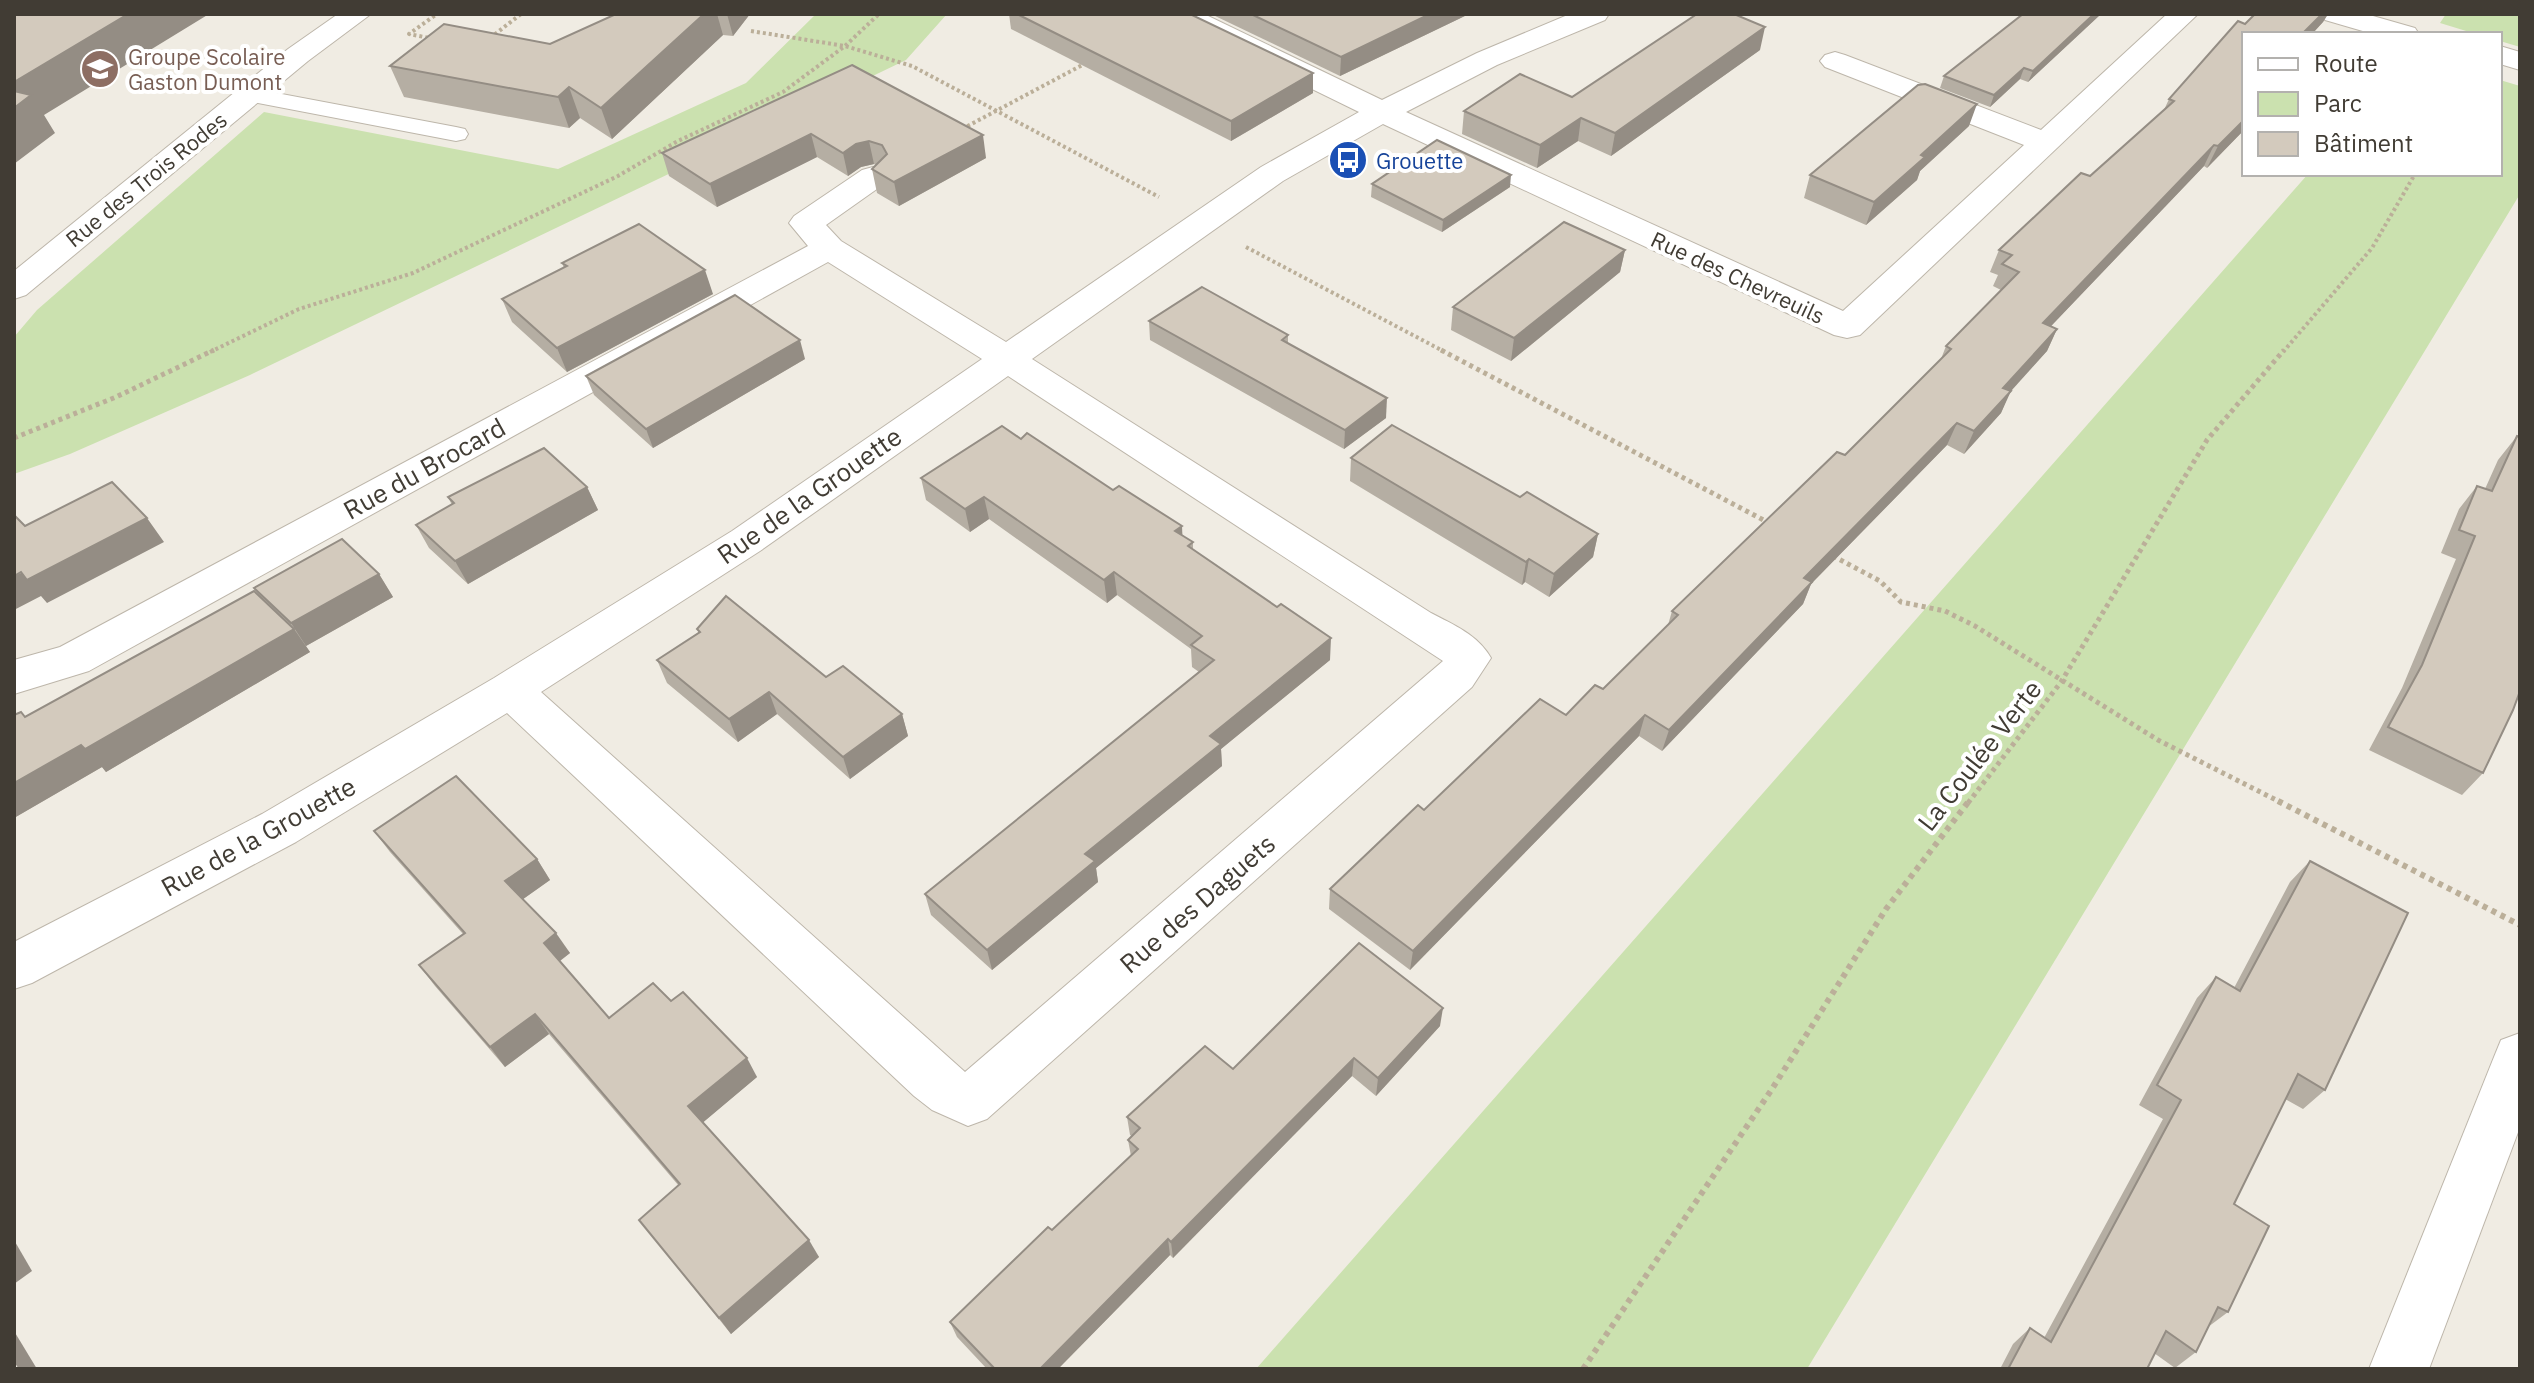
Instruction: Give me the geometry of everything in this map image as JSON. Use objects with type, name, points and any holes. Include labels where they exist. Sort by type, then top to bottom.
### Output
[{"type":"street","name":"Rue des Trois Rodes","points":[[14,288],[298,55],[357,14]]},
{"type":"street","points":[[1181,14],[1382,112]]},
{"type":"street","name":"Rue de la Grouette","points":[[14,967],[279,828],[510,690],[746,541],[1272,174],[1382,112],[1487,59],[1595,14]]},
{"type":"street","name":"Rue des Chevreuils","points":[[1382,112],[1847,327],[2184,14]]},
{"type":"street","points":[[2335,14],[2398,32]]},
{"type":"street","points":[[1835,61],[2047,143]]},
{"type":"street","points":[[873,177],[806,223],[829,248],[1006,358]]},
{"type":"street","name":"Rue du Brocard","points":[[14,677],[74,659],[829,248]]},
{"type":"street","name":"Rue des Daguets","points":[[510,690],[933,1079],[968,1101],[977,1095],[1440,692],[1469,658],[1451,643],[1416,624],[1006,358]]},
{"type":"street","points":[[2399,1369],[2520,1057]]},
{"type":"lane","points":[[250,95],[456,134]]},
{"type":"path","points":[[437,14],[409,34],[437,40]]},
{"type":"path","points":[[489,39],[521,14]]},
{"type":"path","points":[[14,438],[116,397],[299,309],[413,273],[618,176],[678,141],[783,92],[845,46],[879,14]]},
{"type":"path","points":[[751,31],[845,46],[912,66],[1163,199]]},
{"type":"path","points":[[958,131],[1096,58]]},
{"type":"path","name":"La Coulée Verte","points":[[1583,1369],[1772,1089],[1886,909],[2061,682],[2207,440],[2372,248],[2414,176]]},
{"type":"path","points":[[1240,244],[1782,529]]},
{"type":"path","points":[[1824,551],[1880,581],[1901,602],[1945,611],[1975,626],[2158,740],[2520,925]]},
{"type":"green space","points":[[816,14],[947,14],[906,60],[250,375],[70,454],[14,474],[14,337],[37,310],[264,112],[558,169],[746,83]]},
{"type":"green space","points":[[2446,14],[2520,14],[2520,47],[2502,42],[2502,32],[2469,32],[2440,23]]},
{"type":"green space","points":[[2502,81],[2520,86],[2520,194],[1807,1369],[1256,1369],[2306,176],[2502,176]]},
{"type":"building","points":[[14,14],[128,14],[14,82]]},
{"type":"building","points":[[616,14],[704,14],[601,108],[569,87],[558,97],[390,66],[444,24],[550,44]]},
{"type":"building","points":[[1017,14],[1190,14],[1313,73],[1231,121]]},
{"type":"building","points":[[1251,14],[1430,14],[1341,57]]},
{"type":"building","points":[[1697,14],[1734,14],[1765,27],[1615,133],[1581,118],[1540,145],[1464,111],[1520,74],[1572,97]]},
{"type":"building","points":[[2023,14],[2094,14],[2033,71],[2024,68],[1994,95],[1944,76]]},
{"type":"building","points":[[2255,14],[2322,14],[2304,32],[2242,32],[2242,122],[2218,146],[2214,145],[2043,323],[2057,329],[2003,388],[2011,391],[1974,431],[1957,423],[1804,578],[1812,582],[1669,730],[1645,715],[1413,951],[1330,889],[1418,805],[1424,810],[1540,699],[1566,715],[1595,685],[1603,689],[1678,615],[1672,611],[1837,452],[1845,455],[1951,349],[1946,346],[2019,272],[2002,264],[2012,255],[1999,250],[2081,173],[2090,176],[2174,101],[2169,99],[2238,21],[2245,24]]},
{"type":"building","points":[[852,65],[983,135],[894,182],[872,169],[887,154],[882,145],[869,141],[856,144],[843,153],[811,134],[710,184],[662,153]]},
{"type":"building","points":[[1925,84],[1977,104],[1921,155],[1925,157],[1874,202],[1810,175],[1918,85]]},
{"type":"building","points":[[14,91],[31,95],[14,108]]},
{"type":"building","points":[[1437,140],[1511,175],[1443,220],[1372,184]]},
{"type":"building","points":[[1564,222],[1625,250],[1514,338],[1453,307]]},
{"type":"building","points":[[639,224],[705,270],[557,348],[502,299],[567,266],[562,263]]},
{"type":"building","points":[[1202,287],[1288,335],[1282,340],[1387,398],[1345,430],[1149,321]]},
{"type":"building","points":[[735,295],[800,340],[646,429],[586,376]]},
{"type":"building","points":[[1392,425],[1520,497],[1527,492],[1598,534],[1554,574],[1529,559],[1526,562],[1351,458]]},
{"type":"building","points":[[1002,426],[1021,439],[1027,433],[1113,490],[1119,486],[1182,526],[1175,531],[1193,542],[1188,546],[1277,607],[1281,604],[1331,638],[1210,736],[1221,744],[1085,854],[1095,861],[987,950],[925,894],[1214,660],[1191,645],[1202,636],[1114,572],[1104,580],[984,497],[965,509],[921,478]]},
{"type":"building","points":[[2517,436],[2520,437],[2520,691],[2483,773],[2388,727],[2422,665],[2475,536],[2459,530],[2477,486],[2492,491]]},
{"type":"building","points":[[544,448],[587,487],[455,561],[416,525],[454,503],[448,497]]},
{"type":"building","points":[[112,482],[147,518],[27,580],[21,572],[14,576],[14,515],[25,526]]},
{"type":"building","points":[[342,539],[379,574],[291,623],[254,588]]},
{"type":"building","points":[[254,591],[294,629],[85,749],[81,745],[14,783],[14,715],[21,712],[25,717]]},
{"type":"building","points":[[726,596],[826,677],[843,666],[902,714],[843,757],[769,692],[729,719],[657,660],[700,632],[697,629]]},
{"type":"building","points":[[456,776],[537,859],[505,881],[556,933],[544,943],[609,1018],[653,983],[671,1001],[683,992],[747,1058],[688,1106],[809,1240],[719,1318],[639,1220],[680,1184],[535,1014],[490,1047],[419,965],[465,933],[374,831]]},
{"type":"building","points":[[2310,861],[2408,913],[2325,1090],[2298,1074],[2234,1204],[2269,1226],[2228,1312],[2218,1307],[2196,1352],[2166,1331],[2147,1369],[2008,1369],[2030,1328],[2051,1342],[2181,1100],[2157,1085],[2216,977],[2240,991]]},
{"type":"building","points":[[1359,943],[1443,1008],[1378,1078],[1354,1058],[1040,1369],[995,1369],[950,1322],[1048,1227],[1052,1230],[1138,1149],[1128,1140],[1140,1128],[1127,1117],[1205,1046],[1233,1069]]},
{"type":"place","name":"Groupe Scolaire Gaston Dumont","points":[[100,69]]},
{"type":"place","name":"Grouette","points":[[1348,160]]}]
